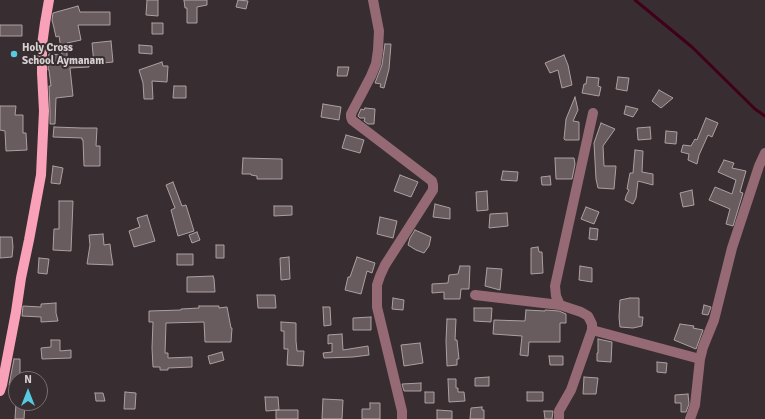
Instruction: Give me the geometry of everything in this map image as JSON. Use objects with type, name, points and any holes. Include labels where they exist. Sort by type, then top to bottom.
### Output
[{"type":"main road","points":[[0,391],[16,312],[20,278],[29,240],[40,175],[44,111],[42,46],[49,0]]},
{"type":"street","points":[[373,0],[379,32],[376,64],[351,114],[351,117],[352,120],[432,181],[433,185],[433,190],[385,265],[377,285],[376,294],[378,307],[402,411],[402,419]]},
{"type":"street","points":[[560,305],[556,296],[555,286],[593,113]]},
{"type":"street","points":[[690,419],[695,406],[700,359],[714,320],[732,248],[759,166],[765,153]]},
{"type":"street","points":[[474,295],[560,305],[588,316],[592,324],[592,330],[571,390],[559,411],[559,419]]},
{"type":"street","points":[[592,330],[700,359]]},
{"type":"building","points":[[147,0],[158,0],[158,16],[146,15]]},
{"type":"building","points":[[184,0],[207,0],[207,5],[197,7],[197,23],[187,23],[187,8],[185,8]]},
{"type":"building","points":[[238,0],[248,1],[246,9],[236,7]]},
{"type":"building","points":[[78,6],[80,12],[110,12],[110,25],[78,25],[81,40],[67,43],[67,59],[89,59],[89,67],[70,68],[73,96],[56,98],[55,124],[50,124],[49,86],[51,86],[48,70],[49,54],[62,55],[59,36],[56,37],[52,20],[53,13]]},
{"type":"building","points":[[152,23],[163,23],[163,34],[152,34]]},
{"type":"building","points":[[0,25],[22,25],[22,36],[0,36]]},
{"type":"building","points":[[111,41],[113,62],[94,64],[92,43]]},
{"type":"building","points":[[385,44],[391,44],[389,69],[384,88],[380,87],[381,84],[375,83],[382,65]]},
{"type":"building","points":[[139,45],[152,46],[152,54],[139,53]]},
{"type":"building","points":[[564,55],[568,65],[572,85],[562,88],[558,70],[550,73],[545,63]]},
{"type":"building","points":[[162,62],[163,66],[168,66],[167,82],[152,81],[153,99],[144,99],[143,83],[139,70]]},
{"type":"building","points":[[338,67],[349,67],[347,76],[337,76]]},
{"type":"building","points":[[587,77],[599,78],[598,86],[601,87],[599,96],[582,93]]},
{"type":"building","points":[[618,77],[629,78],[627,91],[616,89]]},
{"type":"building","points":[[174,86],[186,86],[186,98],[173,98]]},
{"type":"building","points":[[659,90],[673,98],[661,108],[652,101]]},
{"type":"building","points":[[575,97],[578,110],[573,121],[579,122],[579,140],[565,140],[566,119]]},
{"type":"building","points":[[323,104],[341,107],[339,120],[321,117]]},
{"type":"building","points":[[0,106],[16,106],[15,115],[23,115],[23,133],[26,133],[27,150],[6,151],[5,131],[0,130]]},
{"type":"building","points":[[626,106],[638,109],[633,117],[624,114]]},
{"type":"building","points":[[365,108],[375,109],[374,124],[368,124],[364,121],[365,118],[360,118],[358,116],[361,109],[364,110]]},
{"type":"building","points":[[706,118],[718,123],[712,137],[708,135],[699,155],[697,164],[688,160],[689,154],[681,152],[683,145],[691,146],[695,139],[697,140]]},
{"type":"building","points":[[601,123],[615,129],[603,146],[604,166],[616,166],[614,189],[598,188],[596,179],[594,143]]},
{"type":"building","points":[[54,127],[97,128],[96,146],[100,146],[100,166],[84,166],[82,138],[53,137]]},
{"type":"building","points":[[650,127],[651,139],[638,140],[637,128]]},
{"type":"building","points":[[666,131],[677,132],[676,144],[665,143]]},
{"type":"building","points":[[346,135],[364,140],[360,153],[342,148]]},
{"type":"building","points":[[635,150],[643,151],[642,172],[653,174],[653,185],[638,181],[636,198],[633,204],[625,200],[629,190],[627,189],[630,173],[633,173]]},
{"type":"building","points":[[243,158],[282,159],[282,179],[257,179],[257,176],[251,174],[242,174]]},
{"type":"building","points":[[555,158],[574,158],[575,164],[572,179],[556,179]]},
{"type":"building","points":[[724,160],[734,163],[732,168],[746,171],[740,192],[743,193],[733,226],[726,224],[730,209],[709,200],[715,187],[732,194],[736,180],[718,172]]},
{"type":"building","points":[[53,166],[63,168],[60,184],[51,183]]},
{"type":"building","points":[[503,171],[518,172],[517,181],[501,180]]},
{"type":"building","points":[[400,175],[418,182],[411,197],[394,191]]},
{"type":"building","points":[[550,176],[551,185],[542,185],[541,177]]},
{"type":"building","points":[[173,182],[182,206],[186,205],[194,231],[178,236],[171,210],[175,208],[166,185]]},
{"type":"building","points":[[692,190],[694,205],[683,207],[680,193]]},
{"type":"building","points":[[487,191],[488,210],[477,211],[476,192]]},
{"type":"building","points":[[59,201],[73,201],[71,251],[53,250],[54,229],[59,229]]},
{"type":"building","points":[[435,204],[450,208],[450,219],[433,217]]},
{"type":"building","points":[[274,206],[292,206],[292,215],[274,216]]},
{"type":"building","points":[[586,207],[599,212],[594,224],[581,219]]},
{"type":"building","points":[[507,213],[508,226],[489,228],[490,214]]},
{"type":"building","points":[[147,215],[155,241],[134,247],[129,231],[140,227],[137,218]]},
{"type":"building","points":[[380,217],[397,221],[393,238],[377,234]]},
{"type":"building","points":[[590,228],[598,229],[597,240],[589,239]]},
{"type":"building","points":[[415,230],[431,237],[429,246],[424,253],[408,245]]},
{"type":"building","points":[[197,232],[200,240],[192,243],[189,235]]},
{"type":"building","points":[[103,234],[104,245],[110,244],[113,265],[87,264],[90,245],[89,235]]},
{"type":"building","points":[[0,237],[12,237],[12,257],[0,258]]},
{"type":"building","points":[[216,245],[224,245],[224,258],[216,258]]},
{"type":"building","points":[[538,247],[539,252],[542,252],[543,273],[531,274],[531,248]]},
{"type":"building","points":[[177,254],[193,254],[193,265],[177,265]]},
{"type":"building","points":[[289,257],[290,279],[281,280],[280,258]]},
{"type":"building","points":[[357,257],[375,263],[372,273],[367,271],[361,294],[345,290],[348,277],[350,277]]},
{"type":"building","points":[[39,258],[49,259],[47,274],[38,273]]},
{"type":"building","points":[[460,266],[470,266],[469,289],[461,289],[460,299],[444,299],[444,292],[432,293],[432,284],[448,283],[449,275],[458,274]]},
{"type":"building","points":[[580,266],[592,268],[592,282],[579,280]]},
{"type":"building","points":[[487,268],[502,269],[500,290],[485,286]]},
{"type":"building","points":[[213,276],[215,292],[187,292],[187,277]]},
{"type":"building","points":[[257,295],[275,295],[276,308],[258,308]]},
{"type":"building","points":[[393,298],[404,300],[403,310],[392,309]]},
{"type":"building","points":[[639,298],[639,317],[643,317],[642,326],[633,328],[620,327],[620,300]]},
{"type":"building","points":[[56,303],[58,321],[41,322],[41,317],[22,316],[23,306],[41,307],[41,304]]},
{"type":"building","points":[[704,305],[711,307],[708,315],[702,314]]},
{"type":"building","points":[[199,306],[219,306],[219,308],[227,307],[232,328],[231,342],[205,342],[204,322],[166,323],[165,353],[168,353],[168,358],[192,357],[192,367],[168,368],[168,370],[160,370],[160,367],[153,367],[153,322],[149,322],[149,311],[181,310],[199,308]]},
{"type":"building","points":[[323,307],[330,307],[331,325],[324,326]]},
{"type":"building","points":[[474,308],[492,308],[491,322],[474,321]]},
{"type":"building","points":[[526,310],[559,311],[566,314],[566,323],[560,323],[560,342],[529,342],[528,356],[520,355],[522,336],[493,334],[494,320],[525,321]]},
{"type":"building","points":[[371,317],[371,330],[353,330],[353,318]]},
{"type":"building","points":[[447,319],[456,319],[455,340],[457,340],[459,359],[457,359],[457,365],[447,366]]},
{"type":"building","points":[[281,322],[296,323],[297,351],[304,351],[303,366],[287,365],[288,349],[284,349],[284,331],[281,331]]},
{"type":"building","points":[[680,324],[694,326],[693,328],[703,330],[696,349],[674,340]]},
{"type":"building","points":[[342,334],[343,350],[368,346],[369,355],[324,358],[323,353],[332,352],[332,343],[328,344],[328,335]]},
{"type":"building","points":[[598,339],[612,342],[611,362],[597,361]]},
{"type":"building","points":[[51,340],[60,340],[60,351],[71,350],[71,358],[42,359],[41,348],[51,347]]},
{"type":"building","points":[[420,343],[423,363],[404,366],[401,345]]},
{"type":"building","points":[[222,352],[224,360],[210,364],[208,356]]},
{"type":"building","points":[[549,356],[563,356],[563,365],[550,365]]},
{"type":"building","points":[[14,359],[20,359],[20,371],[12,371]]},
{"type":"building","points":[[657,362],[667,363],[666,373],[657,372]]},
{"type":"building","points":[[489,377],[489,386],[475,386],[475,378]]},
{"type":"building","points":[[584,377],[598,378],[596,394],[583,394]]},
{"type":"building","points":[[448,379],[456,379],[456,388],[458,388],[458,392],[464,392],[465,401],[449,402]]},
{"type":"building","points":[[421,383],[421,391],[404,391],[402,384]]},
{"type":"building","points":[[125,392],[136,393],[135,409],[124,409]]},
{"type":"building","points":[[425,392],[434,392],[434,403],[425,403]]},
{"type":"building","points":[[527,392],[543,392],[543,401],[527,401]]},
{"type":"building","points":[[95,393],[103,393],[105,401],[96,401]]},
{"type":"building","points":[[688,394],[689,404],[686,412],[681,412],[681,403],[675,403],[675,395]]},
{"type":"building","points":[[265,397],[278,397],[279,410],[266,411]]},
{"type":"building","points":[[323,399],[343,400],[342,419],[322,419]]},
{"type":"building","points":[[370,403],[380,403],[380,419],[362,419],[362,409],[370,409]]},
{"type":"building","points":[[482,407],[482,410],[484,410],[484,419],[470,419],[471,408]]},
{"type":"building","points":[[276,410],[298,410],[298,419],[276,419]]},
{"type":"building","points":[[437,410],[452,411],[452,419],[437,419]]},
{"type":"building","points":[[16,411],[24,411],[24,419],[15,419]]},
{"type":"building","points":[[544,411],[553,411],[552,419],[545,419]]},
{"type":"waterway","points":[[635,0],[692,47],[755,109],[765,116]]},
{"type":"place","name":"Holy Cross School Aymanam","points":[[14,54]]}]
